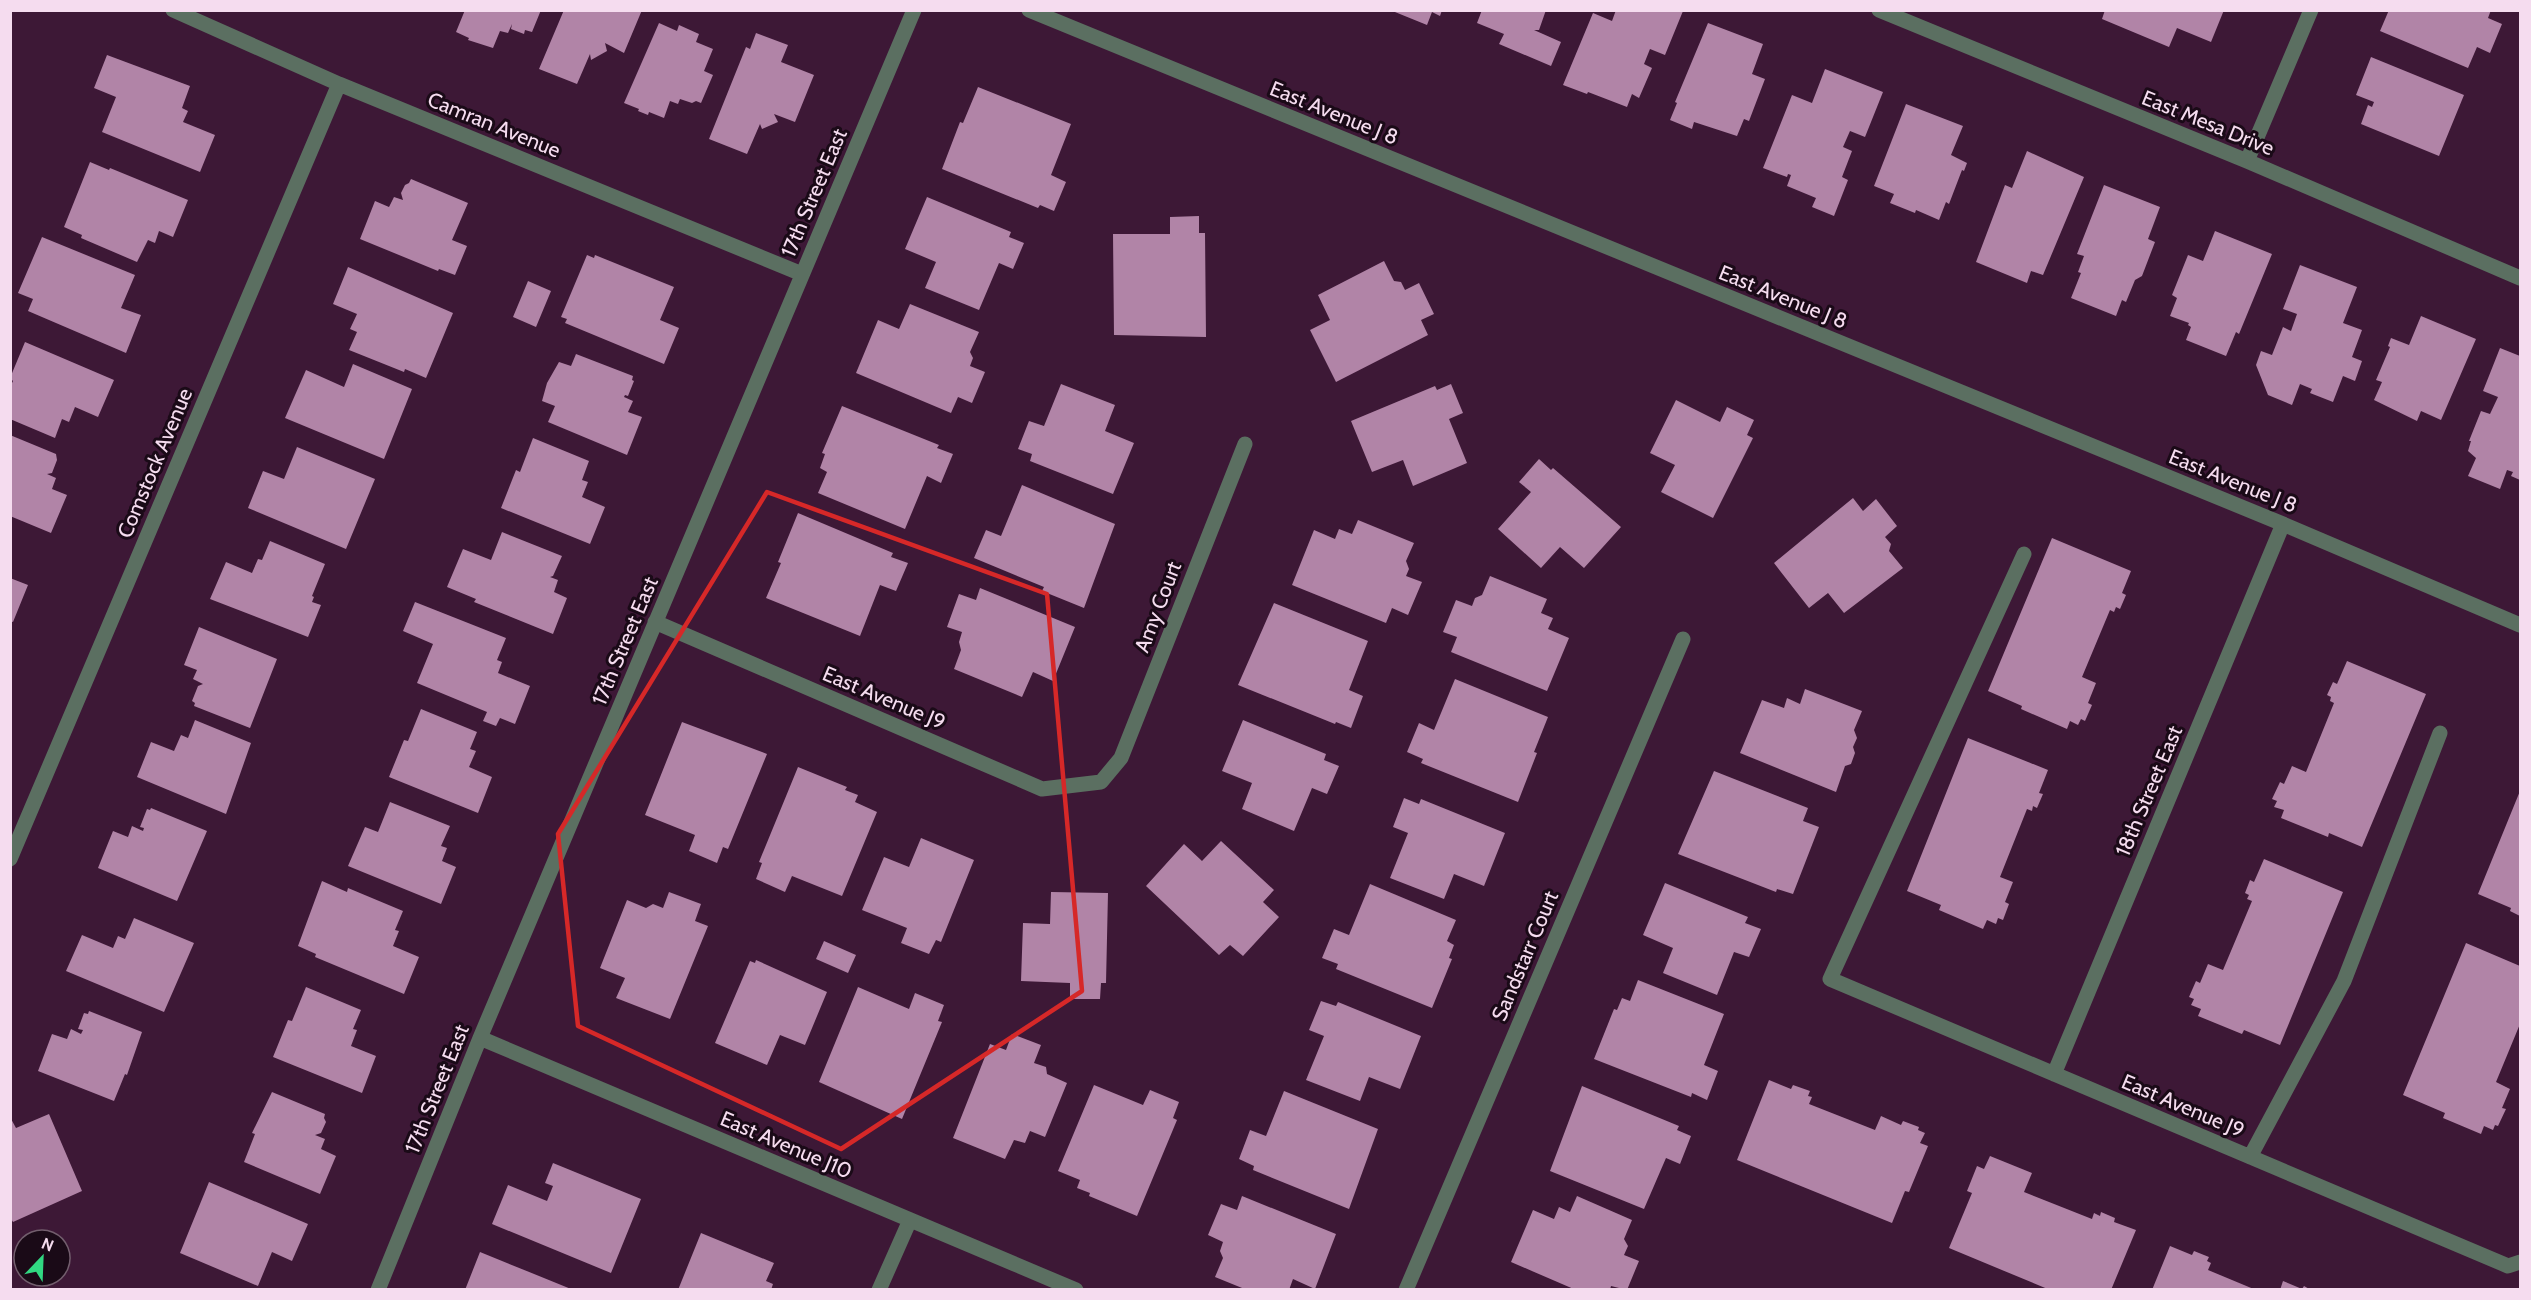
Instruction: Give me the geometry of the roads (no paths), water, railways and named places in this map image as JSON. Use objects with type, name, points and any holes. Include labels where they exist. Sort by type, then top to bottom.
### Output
[{"type":"street","name":"Camran Avenue","points":[[173,10],[339,84],[802,274]]},
{"type":"street","name":"17th Street East","points":[[378,1290],[480,1038],[914,10]]},
{"type":"street","name":"East Avenue J 8","points":[[1029,10],[2283,524],[2520,626]]},
{"type":"street","name":"East Mesa Drive","points":[[1879,10],[2247,161],[2520,278]]},
{"type":"street","points":[[2247,161],[2311,10]]},
{"type":"street","name":"Comstock Avenue","points":[[10,859],[339,84]]},
{"type":"street","name":"Amy Court","points":[[1101,782],[1121,758],[1245,444]]},
{"type":"street","name":"18th Street East","points":[[2054,1074],[2283,524]]},
{"type":"street","name":"East Avenue J9","points":[[2024,554],[1830,979],[2508,1266],[2520,1262]]},
{"type":"street","name":"East Avenue J9","points":[[655,622],[1042,789],[1101,782]]},
{"type":"street","name":"Sandstarr Court","points":[[1406,1290],[1683,639]]},
{"type":"street","points":[[2250,1157],[2344,981],[2440,733]]},
{"type":"street","name":"East Avenue J10","points":[[480,1038],[1076,1290]]},
{"type":"street","points":[[879,1290],[910,1220]]}]
